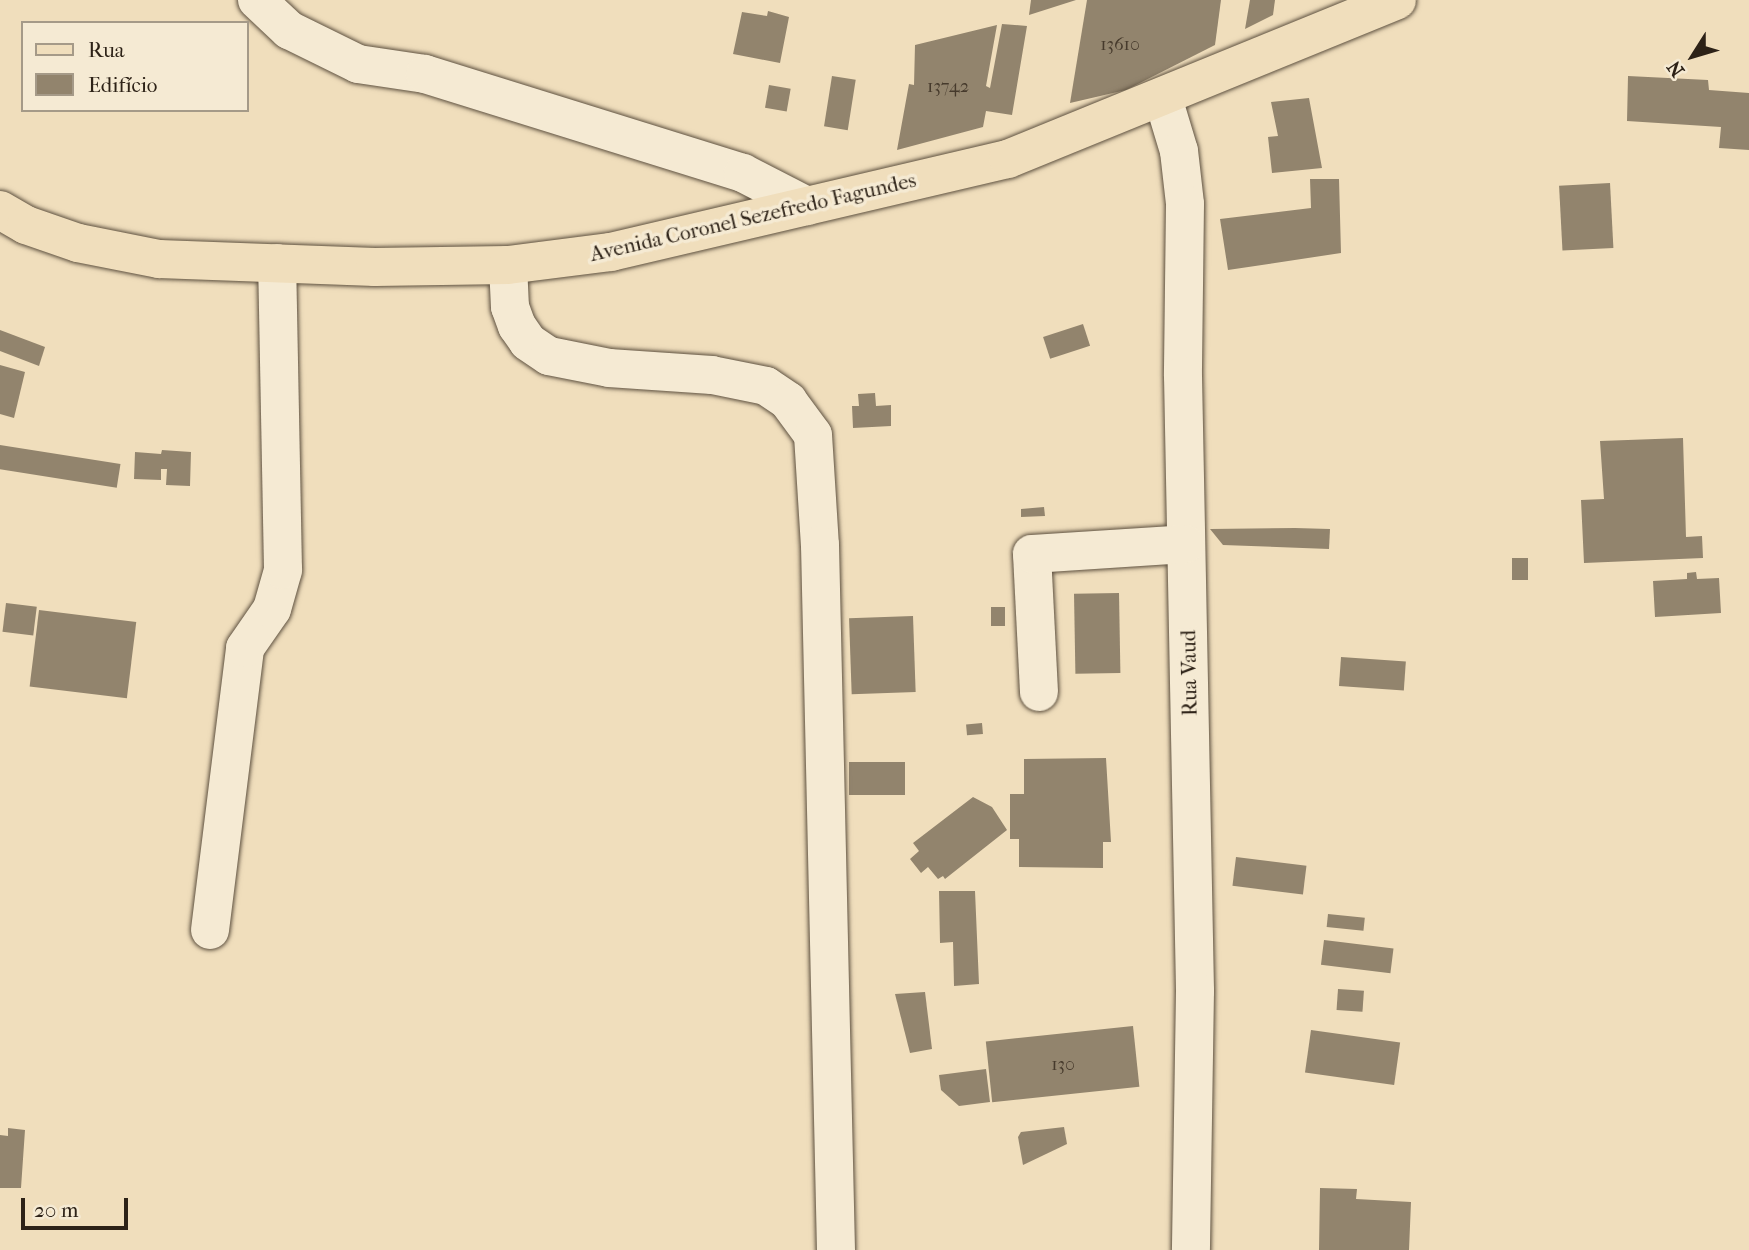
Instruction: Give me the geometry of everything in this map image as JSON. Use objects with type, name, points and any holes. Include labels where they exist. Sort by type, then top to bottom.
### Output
[{"type":"main road","name":"Avenida Coronel Sezefredo Fagundes","points":[[0,210],[26,225],[78,243],[159,259],[508,265],[611,252],[1008,159],[1163,98],[1397,0]]},
{"type":"street","points":[[257,0],[289,30],[358,64],[425,74],[743,173],[807,206]]},
{"type":"street","name":"Rua Vaud","points":[[1163,98],[1179,151],[1185,204],[1186,544],[1195,991],[1191,1250]]},
{"type":"street","points":[[210,930],[245,648],[272,609],[283,570],[277,263]]},
{"type":"street","points":[[508,265],[510,307],[517,326],[528,342],[550,356],[609,368],[702,374],[766,386],[789,401],[813,435],[821,568],[836,1250]]},
{"type":"street","points":[[1039,692],[1032,554],[1186,544]]},
{"type":"building","points":[[1031,0],[1076,0],[1029,15]]},
{"type":"building","points":[[1087,0],[1221,0],[1215,45],[1126,90],[1070,103]]},
{"type":"building","points":[[1250,0],[1275,0],[1273,15],[1245,29]]},
{"type":"building","points":[[768,11],[789,17],[780,63],[733,54],[742,12],[767,16]]},
{"type":"building","points":[[1002,24],[1027,26],[1012,115],[986,111],[983,127],[897,150],[909,84],[914,85],[915,45],[997,25],[986,86],[990,88]]},
{"type":"building","points":[[832,76],[856,80],[848,130],[824,126]]},
{"type":"building","points":[[1628,76],[1708,80],[1709,90],[1749,93],[1749,150],[1719,148],[1721,127],[1627,121]]},
{"type":"building","points":[[769,85],[791,89],[787,111],[765,108]]},
{"type":"building","points":[[1309,98],[1322,168],[1272,173],[1268,137],[1278,136],[1271,102]]},
{"type":"building","points":[[1310,179],[1339,179],[1341,253],[1228,270],[1220,219],[1311,208]]},
{"type":"building","points":[[1610,183],[1613,248],[1562,251],[1559,186]]},
{"type":"building","points":[[1083,324],[1090,346],[1050,359],[1043,337]]},
{"type":"building","points":[[0,330],[45,347],[39,366],[0,351]]},
{"type":"building","points":[[0,365],[25,372],[14,418],[0,414]]},
{"type":"building","points":[[875,393],[876,406],[891,405],[891,426],[853,428],[852,406],[859,406],[858,394]]},
{"type":"building","points":[[1683,438],[1686,537],[1702,536],[1703,558],[1584,563],[1581,500],[1604,499],[1600,441]]},
{"type":"building","points":[[0,445],[120,464],[117,488],[0,469]]},
{"type":"building","points":[[162,450],[191,452],[190,486],[166,485],[167,469],[161,469],[161,480],[134,479],[135,452],[161,454]]},
{"type":"building","points":[[1044,507],[1045,516],[1021,517],[1021,509]]},
{"type":"building","points":[[1210,529],[1330,529],[1329,549],[1223,545]]},
{"type":"building","points":[[1512,558],[1528,558],[1528,580],[1512,580]]},
{"type":"building","points":[[1696,572],[1697,579],[1719,578],[1721,613],[1655,617],[1653,581],[1687,579],[1687,573]]},
{"type":"building","points":[[1119,593],[1120,673],[1075,674],[1074,594]]},
{"type":"building","points":[[6,603],[37,607],[33,636],[2,632]]},
{"type":"building","points":[[991,607],[1005,607],[1005,626],[991,626]]},
{"type":"building","points":[[39,610],[136,622],[127,698],[30,686]]},
{"type":"building","points":[[913,616],[916,692],[852,694],[849,618]]},
{"type":"building","points":[[1341,657],[1406,662],[1404,690],[1339,686]]},
{"type":"building","points":[[982,723],[983,734],[967,735],[966,724]]},
{"type":"building","points":[[1106,758],[1111,842],[1103,842],[1103,868],[1019,867],[1019,839],[1010,839],[1010,794],[1024,794],[1024,759]]},
{"type":"building","points":[[849,762],[905,762],[905,795],[849,795]]},
{"type":"building","points":[[973,797],[992,807],[1007,830],[945,879],[943,876],[938,879],[928,867],[921,873],[910,859],[919,851],[913,843]]},
{"type":"building","points":[[1236,857],[1306,866],[1303,894],[1232,886]]},
{"type":"building","points":[[939,891],[975,891],[979,984],[954,986],[953,942],[940,943]]},
{"type":"building","points":[[1328,914],[1365,918],[1363,931],[1327,927]]},
{"type":"building","points":[[1324,940],[1393,949],[1390,973],[1321,965]]},
{"type":"building","points":[[1338,989],[1364,991],[1362,1012],[1337,1010]]},
{"type":"building","points":[[925,992],[932,1049],[910,1053],[895,994]]},
{"type":"building","points":[[1133,1026],[1139,1087],[992,1102],[986,1041]]},
{"type":"building","points":[[1311,1030],[1400,1043],[1394,1085],[1305,1073]]},
{"type":"building","points":[[986,1069],[990,1102],[959,1106],[941,1090],[939,1075]]},
{"type":"building","points":[[1064,1127],[1067,1144],[1023,1165],[1018,1137],[1021,1132]]},
{"type":"building","points":[[8,1128],[25,1130],[21,1188],[0,1188],[0,1135],[8,1136]]},
{"type":"building","points":[[1320,1188],[1357,1189],[1356,1199],[1411,1202],[1409,1250],[1319,1250]]}]
